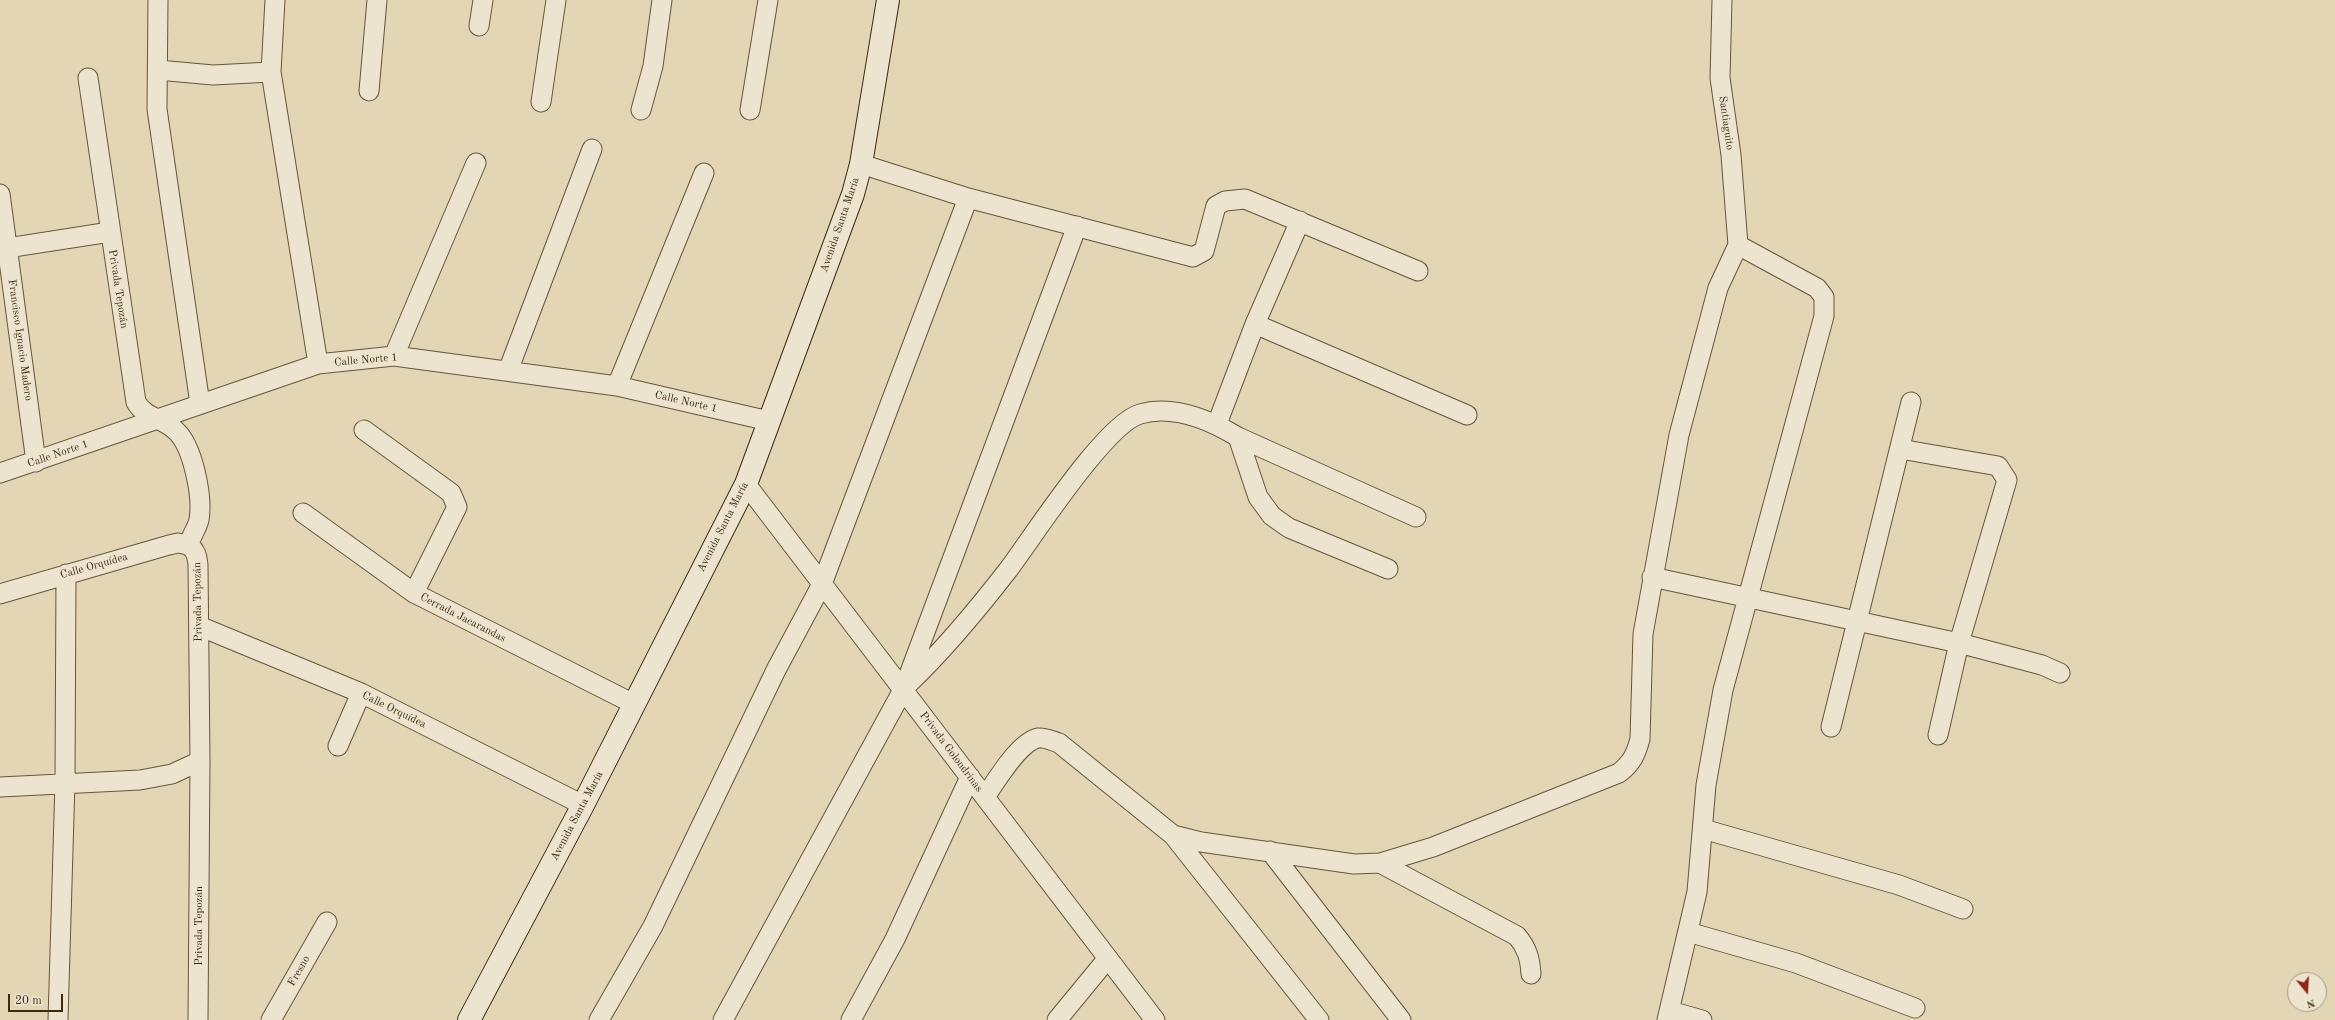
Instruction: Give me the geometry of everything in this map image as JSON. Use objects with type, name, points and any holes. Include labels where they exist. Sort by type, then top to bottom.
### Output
[{"type":"main road","name":"Avenida Santa María","points":[[469,1020],[583,805],[746,484],[853,194],[861,164],[888,0]]},
{"type":"street","points":[[275,0],[271,72],[318,364]]},
{"type":"street","points":[[369,91],[377,0]]},
{"type":"street","points":[[479,26],[483,0]]},
{"type":"street","points":[[541,102],[556,0]]},
{"type":"street","points":[[641,110],[653,66],[662,0]]},
{"type":"street","points":[[750,110],[768,0]]},
{"type":"street","name":"Santiaguito","points":[[1722,0],[1720,78],[1732,170],[1738,245]]},
{"type":"street","points":[[154,1],[158,70],[157,109],[200,404]]},
{"type":"street","points":[[158,70],[213,76],[271,72]]},
{"type":"street","name":"Privada Tepozán","points":[[88,78],[136,402],[140,410],[176,431],[185,444],[196,474],[200,504],[198,521],[188,545],[194,548],[197,555],[199,626],[200,761],[198,1020]]},
{"type":"street","points":[[508,371],[592,148]]},
{"type":"street","points":[[394,356],[476,163]]},
{"type":"street","points":[[861,164],[968,198],[1193,257],[1204,251],[1216,206],[1225,201],[1245,199],[1418,271]]},
{"type":"street","points":[[617,386],[704,173]]},
{"type":"street","name":"Francisco Ignacio Madero","points":[[0,194],[4,249],[36,462]]},
{"type":"street","points":[[599,1020],[653,926],[776,670],[822,584],[968,198]]},
{"type":"street","points":[[1217,424],[1254,324],[1300,221]]},
{"type":"street","points":[[723,1020],[904,688],[1077,226]]},
{"type":"street","points":[[4,249],[110,232]]},
{"type":"street","points":[[1173,835],[1201,842],[1354,864],[1380,863],[1433,847],[1590,786],[1619,773],[1629,765],[1636,755],[1640,739],[1643,634],[1652,578],[1683,421],[1718,288],[1738,245],[1817,288],[1824,297],[1824,316],[1723,690],[1706,785],[1704,829],[1697,892],[1669,1015],[1702,1020]]},
{"type":"street","points":[[1254,324],[1467,415]]},
{"type":"street","name":"Calle Norte 1","points":[[0,473],[36,462],[318,364],[394,356],[617,386],[769,421]]},
{"type":"street","points":[[1831,727],[1911,402]]},
{"type":"street","points":[[904,688],[936,658],[1007,571],[1098,449],[1118,428],[1139,414],[1165,411],[1193,416],[1217,424],[1238,437],[1416,517]]},
{"type":"street","points":[[364,430],[451,493],[456,500],[457,507],[414,593]]},
{"type":"street","points":[[1238,437],[1258,497],[1272,516],[1289,528],[1388,569]]},
{"type":"street","points":[[1900,449],[1998,466],[2007,480],[1959,643],[1938,735]]},
{"type":"street","name":"Privada Golondrinas","points":[[746,484],[904,688],[1155,1020]]},
{"type":"street","name":"Cerrada Jacarandas","points":[[303,513],[414,593],[634,704]]},
{"type":"street","name":"Calle Orquídea","points":[[0,594],[169,545],[188,545]]},
{"type":"street","points":[[58,1020],[65,782],[66,574]]},
{"type":"street","points":[[1652,578],[1857,620],[1959,643],[2042,665],[2060,673]]},
{"type":"street","name":"Calle Orquídea","points":[[199,626],[361,693],[583,805]]},
{"type":"street","points":[[338,746],[361,693]]},
{"type":"street","points":[[985,797],[1023,747],[1031,740],[1039,738],[1048,739],[1059,743],[1173,835],[1319,1020]]},
{"type":"street","points":[[0,787],[65,782],[140,780],[172,774],[200,761]]},
{"type":"street","points":[[851,1020],[895,939],[970,777]]},
{"type":"street","points":[[1704,829],[1899,885],[1963,909]]},
{"type":"street","points":[[1270,851],[1401,1020]]},
{"type":"street","points":[[1380,863],[1517,936],[1525,945],[1530,960],[1531,974]]},
{"type":"street","name":"Fresno","points":[[272,1020],[327,922]]},
{"type":"street","points":[[1688,932],[1796,963],[1915,1008]]},
{"type":"street","points":[[1057,1020],[1108,958]]}]
